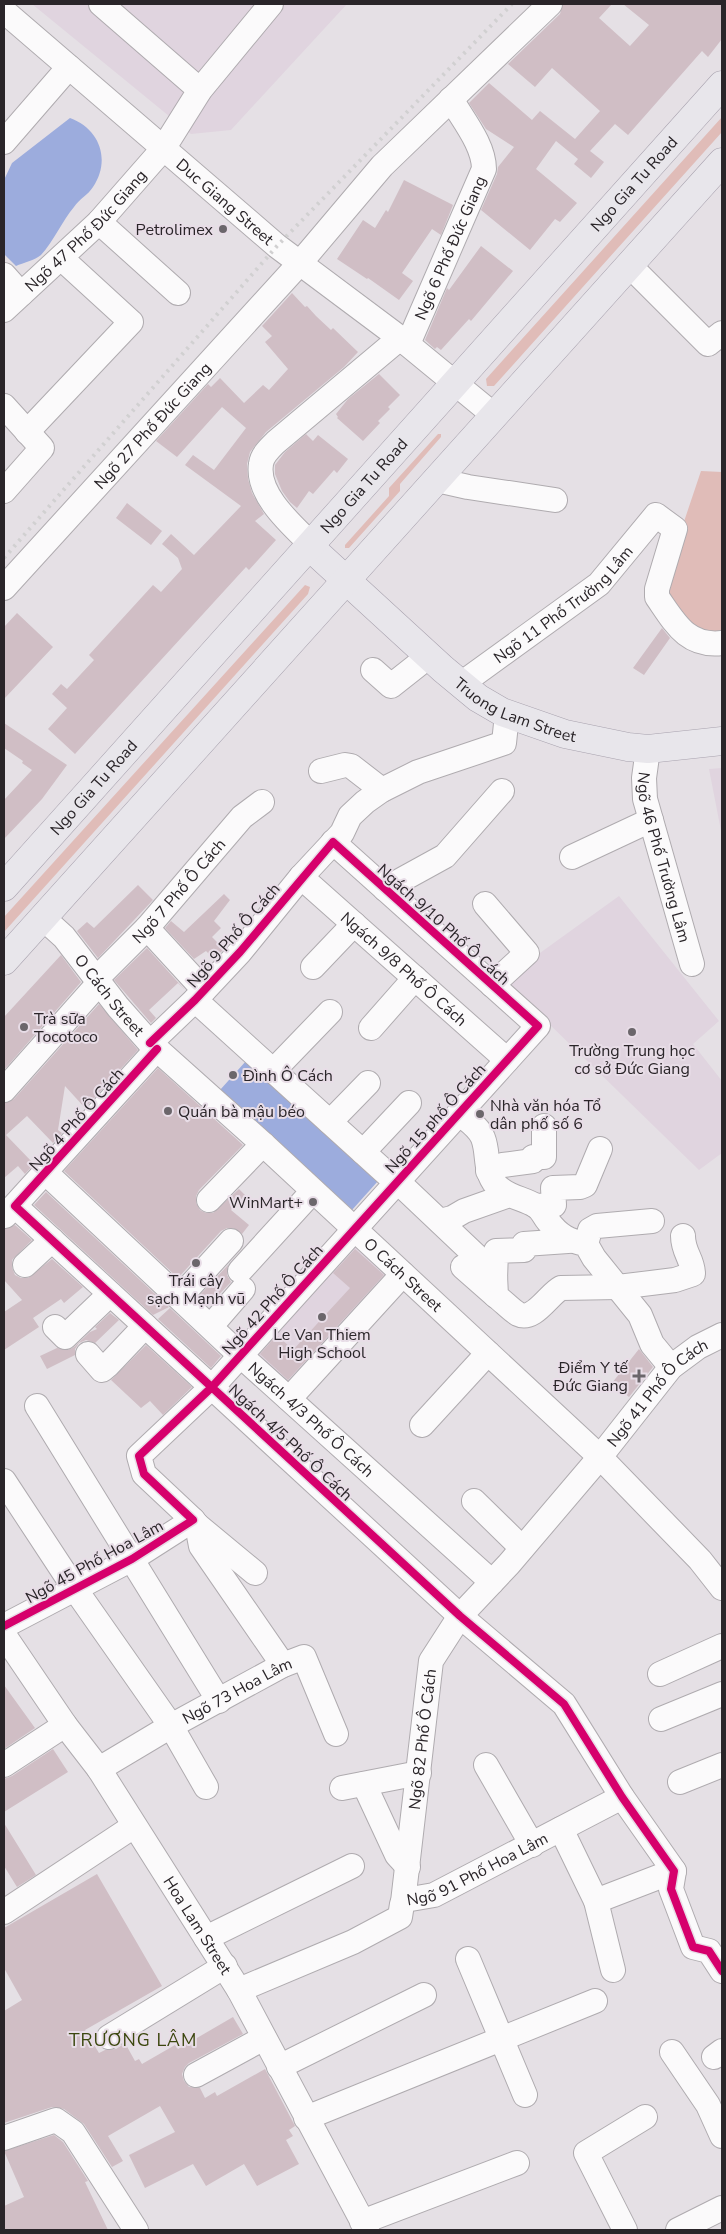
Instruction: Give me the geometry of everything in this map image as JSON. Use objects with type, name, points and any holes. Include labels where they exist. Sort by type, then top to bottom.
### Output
[{"type":"main road","name":"Ngo Gia Tu Road","points":[[4,887],[722,85]]},
{"type":"main road","points":[[4,961],[722,162]]},
{"type":"main road","name":"Truong Lam Street","points":[[311,546],[346,581],[461,684],[478,698],[507,714],[565,734],[599,742],[648,749],[722,741]]},
{"type":"street","points":[[101,4],[200,90]]},
{"type":"street","name":"Ngõ 47 Phố Đức Giang","points":[[4,310],[99,222],[163,149],[200,90],[271,4]]},
{"type":"street","name":"Ngõ 27 Phố Đức Giang","points":[[4,588],[300,263],[382,166],[550,4]]},
{"type":"street","name":"Duc Giang Street","points":[[4,11],[163,149],[300,263],[404,341],[495,416]]},
{"type":"street","points":[[4,142],[68,67]]},
{"type":"street","name":"Ngõ 6 Phố Đức Giang","points":[[404,341],[484,169],[484,160],[480,150],[451,99]]},
{"type":"street","points":[[99,222],[178,293]]},
{"type":"street","points":[[27,432],[132,322],[61,258]]},
{"type":"street","points":[[630,265],[708,344],[722,333]]},
{"type":"street","points":[[4,275],[22,294]]},
{"type":"street","points":[[311,546],[277,510],[260,475],[264,454],[276,442],[404,341]]},
{"type":"street","points":[[4,406],[42,448],[4,491]]},
{"type":"street","points":[[436,480],[468,487],[555,500]]},
{"type":"street","name":"Ngõ 11 Phố Trường Lâm","points":[[461,684],[599,584],[656,514],[675,528],[657,589],[657,597],[687,635],[697,642],[722,643]]},
{"type":"street","points":[[372,670],[385,693],[429,656]]},
{"type":"street","name":"Ngõ 9 Phố Ô Cách","points":[[154,1046],[246,945],[301,877],[342,832],[350,816],[382,790],[418,772],[504,743],[507,714]]},
{"type":"street","name":"Ngõ 46 Phố Trường Lâm","points":[[648,749],[644,778],[645,799],[692,964]]},
{"type":"street","points":[[321,771],[345,765],[351,766],[382,790]]},
{"type":"street","points":[[385,889],[445,856],[502,790]]},
{"type":"street","name":"Ngõ 7 Phố Ô Cách","points":[[4,1090],[97,981],[146,928],[242,817],[262,802]]},
{"type":"street","points":[[572,857],[651,820]]},
{"type":"street","name":"Ngách 9/10 Phố Ô Cách","points":[[333,842],[538,1026]]},
{"type":"street","name":"Ngách 9/8 Phố Ô Cách","points":[[301,877],[507,1060]]},
{"type":"street","points":[[485,904],[527,953],[492,985]]},
{"type":"street","name":"O Cách Street","points":[[43,918],[64,937],[118,1007],[154,1046],[600,1457],[700,1560],[722,1588]]},
{"type":"street","points":[[313,967],[354,924]]},
{"type":"street","points":[[146,928],[200,995],[274,1070],[440,1221],[492,1271],[496,1288]]},
{"type":"street","points":[[371,1028],[415,978]]},
{"type":"street","points":[[274,1070],[330,1012]]},
{"type":"street","name":"Ngõ 15 phố Ô Cách","points":[[354,1229],[538,1026]]},
{"type":"street","name":"Ngõ 4 Phố Ô Cách","points":[[9,1212],[46,1173],[154,1046]]},
{"type":"street","points":[[330,1122],[368,1083]]},
{"type":"street","points":[[363,1152],[409,1103]]},
{"type":"street","points":[[459,1113],[487,1125],[485,1145],[488,1171],[496,1185],[509,1195],[536,1206],[548,1222],[577,1242],[594,1258],[640,1315],[652,1344],[671,1367]]},
{"type":"street","points":[[488,1171],[503,1165],[533,1161],[533,1157],[544,1157],[544,1126]]},
{"type":"street","points":[[209,1200],[262,1144]]},
{"type":"street","points":[[536,1206],[554,1205],[553,1188],[585,1185],[600,1148]]},
{"type":"street","name":"Ngách 4/3 Phố Ô Cách","points":[[46,1173],[240,1355],[492,1582]]},
{"type":"street","points":[[210,1326],[242,1280],[313,1191]]},
{"type":"street","points":[[440,1221],[509,1195]]},
{"type":"street","name":"Ngách 4/5 Phố Ô Cách","points":[[9,1212],[52,1240],[460,1616],[564,1704],[622,1797],[674,1870]]},
{"type":"street","points":[[496,1288],[496,1250],[524,1250],[524,1244],[577,1242],[597,1226],[652,1221]]},
{"type":"street","name":"Ngõ 42 Phố Ô Cách","points":[[212,1387],[354,1229]]},
{"type":"street","points":[[463,1268],[496,1288],[518,1314],[529,1315],[561,1288],[618,1287],[675,1280],[693,1274],[693,1267],[684,1250],[683,1236]]},
{"type":"street","points":[[25,1265],[52,1240]]},
{"type":"street","points":[[180,1297],[231,1241]]},
{"type":"street","points":[[288,1399],[403,1274]]},
{"type":"street","points":[[55,1327],[65,1337],[110,1294]]},
{"type":"street","points":[[88,1354],[102,1370],[145,1326]]},
{"type":"street","name":"Ngõ 41 Phố Ô Cách","points":[[600,1457],[671,1367],[698,1347],[722,1335]]},
{"type":"street","points":[[422,1425],[488,1353]]},
{"type":"street","name":"Ngõ 45 Phố Hoa Lâm","points":[[4,1626],[132,1559],[195,1522],[144,1474],[139,1456],[212,1387]]},
{"type":"street","points":[[37,1406],[219,1702]]},
{"type":"street","name":"Ngõ 82 Phố Ô Cách","points":[[403,1902],[431,1661],[460,1616],[522,1548],[600,1457]]},
{"type":"street","points":[[7,1492],[171,1726],[206,1787]]},
{"type":"street","points":[[474,1501],[522,1548]]},
{"type":"street","points":[[195,1522],[255,1573]]},
{"type":"street","points":[[195,1522],[201,1546],[283,1665]]},
{"type":"street","name":"Hoa Lam Street","points":[[4,1635],[65,1724],[99,1769],[225,1966],[364,2226]]},
{"type":"street","points":[[660,1674],[722,1646]]},
{"type":"street","name":"Ngõ 73 Hoa Lâm","points":[[99,1769],[171,1726],[219,1702],[283,1665],[304,1657],[336,1734]]},
{"type":"street","points":[[662,1719],[722,1694]]},
{"type":"street","points":[[4,1765],[65,1724]]},
{"type":"street","points":[[486,1765],[532,1845]]},
{"type":"street","points":[[680,1782],[722,1765]]},
{"type":"street","points":[[408,1867],[397,1855],[353,1786],[419,1773]]},
{"type":"street","name":"Ngõ 91 Phố Hoa Lâm","points":[[239,1990],[353,1942],[400,1917],[403,1902],[408,1899],[434,1895],[622,1797]]},
{"type":"street","points":[[4,1912],[134,1826]]},
{"type":"street","name":"Ngõ 91 Phố Hoa Lâm","points":[[561,1829],[596,1901],[613,1970]]},
{"type":"street","points":[[206,1938],[352,1866]]},
{"type":"street","points":[[596,1901],[674,1870]]},
{"type":"street","points":[[674,1870],[671,1889],[694,1947],[709,1951],[722,1971]]},
{"type":"street","points":[[468,1960],[525,2095]]},
{"type":"street","points":[[109,2037],[225,1966]]},
{"type":"street","points":[[279,2067],[424,1995]]},
{"type":"street","points":[[306,2118],[503,2040],[595,2001]]},
{"type":"street","points":[[196,2076],[264,2038]]},
{"type":"street","points":[[672,2052],[708,2106],[722,2136]]},
{"type":"street","points":[[625,2230],[586,2153],[645,2117]]},
{"type":"street","points":[[4,2138],[56,2120],[73,2132],[136,2230]]},
{"type":"street","points":[[364,2226],[517,2164]]},
{"type":"street","points":[[678,2230],[722,2208]]},
{"type":"shaded area","points":[[32,4],[347,4],[231,130],[191,134]]},
{"type":"shaded area","points":[[722,117],[722,132],[494,386],[487,386],[486,379]]},
{"type":"shaded area","points":[[438,434],[441,434],[441,437],[400,484],[400,491],[349,548],[345,548],[345,545],[389,496],[389,488]]},
{"type":"shaded area","points":[[701,471],[722,472],[722,630],[702,635],[691,635],[662,587]]},
{"type":"shaded area","points":[[305,585],[310,587],[308,594],[4,932],[4,917]]},
{"type":"shaded area","points":[[722,768],[722,836],[709,769]]},
{"type":"shaded area","name":"Trường Trung học cơ sở Đức Giang","points":[[619,896],[719,1021],[693,1044],[722,1081],[722,1153],[699,1170],[543,1018],[501,981]]},
{"type":"shaded area","name":"Le Van Thiem High School","points":[[350,1241],[394,1282],[293,1392],[249,1352]]},
{"type":"water","points":[[70,118],[89,130],[100,146],[102,156],[98,177],[91,190],[78,202],[41,255],[16,266],[4,254],[4,180],[12,163]]},
{"type":"water","points":[[246,1061],[378,1181],[352,1210],[220,1090]]},
{"type":"building","points":[[563,4],[612,4],[599,18],[630,46],[649,25],[623,4],[722,4],[722,39],[708,57],[702,51],[628,135],[615,124],[590,151],[604,162],[591,178],[574,164],[578,159],[556,141],[536,169],[577,203],[560,222],[555,219],[530,250],[481,210],[497,174],[498,167],[514,147],[486,129],[469,103],[489,83],[532,120],[540,111],[575,139],[600,111],[552,68],[535,87],[508,64],[560,14]]},
{"type":"building","points":[[404,180],[453,205],[441,235],[432,229],[402,273],[413,281],[399,300],[337,259],[363,220],[375,228],[386,210],[388,212]]},
{"type":"building","points":[[481,246],[513,271],[471,321],[469,319],[441,350],[437,347],[435,349],[425,340],[447,288],[449,290]]},
{"type":"building","points":[[292,293],[305,307],[307,306],[331,330],[333,328],[358,352],[344,367],[266,432],[250,452],[247,464],[248,479],[252,493],[264,514],[255,521],[276,540],[249,570],[246,567],[75,754],[48,729],[67,708],[52,694],[61,684],[67,689],[94,660],[89,655],[153,585],[161,592],[182,569],[178,558],[162,544],[171,534],[194,555],[241,506],[185,465],[193,455],[214,470],[246,428],[222,407],[177,457],[156,441],[208,384],[211,387],[220,378],[244,403],[263,385],[269,390],[288,369],[265,342],[272,336],[262,326]]},
{"type":"building","points":[[379,374],[400,395],[378,421],[380,423],[363,441],[337,418],[336,414],[348,399]]},
{"type":"building","points":[[306,434],[313,441],[318,435],[348,459],[337,473],[334,470],[313,494],[309,491],[297,508],[282,491],[275,474],[275,465],[285,452]]},
{"type":"building","points":[[127,503],[162,531],[151,545],[116,518]]},
{"type":"building","points":[[17,613],[53,647],[4,699],[4,627]]},
{"type":"building","points":[[662,628],[670,638],[644,675],[633,668]]},
{"type":"building","points":[[4,723],[67,765],[42,799],[4,839],[4,800],[32,770],[22,763],[23,761],[4,748]]},
{"type":"building","points":[[138,885],[153,900],[98,958],[77,931],[87,922],[94,928]]},
{"type":"building","points":[[224,894],[230,900],[214,921],[221,928],[212,937],[224,949],[214,959],[206,951],[194,959],[165,928],[171,921],[184,932]]},
{"type":"building","points":[[147,948],[185,990],[178,983],[149,1010],[156,1018],[151,1023],[114,980]]},
{"type":"building","points":[[61,955],[81,982],[4,1070],[4,1017]]},
{"type":"building","points":[[99,1004],[138,1050],[85,1108],[65,1086],[58,1130],[62,1133],[53,1143],[27,1116],[6,1135],[34,1164],[25,1174],[18,1166],[4,1178],[4,1103],[14,1099]]},
{"type":"building","points":[[158,1068],[243,1145],[199,1190],[196,1196],[196,1203],[200,1210],[206,1213],[213,1213],[239,1189],[245,1195],[231,1210],[249,1225],[242,1234],[233,1228],[221,1231],[178,1278],[64,1171]]},
{"type":"building","points":[[46,1192],[169,1307],[153,1315],[34,1205]]},
{"type":"building","points":[[15,1225],[32,1240],[12,1260],[12,1268],[15,1275],[21,1278],[28,1278],[52,1259],[83,1287],[64,1303],[61,1299],[33,1318],[39,1327],[4,1350],[4,1312],[22,1300],[4,1280],[4,1229]]},
{"type":"building","points":[[355,1249],[384,1275],[288,1380],[260,1354],[277,1335],[293,1350],[350,1288],[333,1273]]},
{"type":"building","points":[[228,1265],[227,1275],[231,1282],[208,1306],[198,1297]]},
{"type":"building","points":[[170,1308],[221,1356],[211,1368],[158,1319]]},
{"type":"building","points":[[110,1313],[119,1320],[95,1343],[86,1340],[79,1343],[75,1349],[75,1355],[47,1369],[40,1356],[57,1348],[68,1350],[74,1347],[90,1332],[97,1329],[95,1327]]},
{"type":"building","points":[[146,1345],[192,1387],[163,1415],[150,1401],[141,1408],[111,1380]]},
{"type":"building","points":[[639,1349],[653,1367],[629,1397],[612,1383]]},
{"type":"building","points":[[4,1685],[35,1728],[4,1749]]},
{"type":"building","points":[[53,1749],[68,1772],[4,1812],[4,1779],[12,1776]]},
{"type":"building","points":[[4,1823],[36,1875],[17,1887],[4,1866]]},
{"type":"building","points":[[97,1874],[162,1986],[85,2030],[99,2053],[105,2050],[116,2049],[125,2043],[135,2061],[139,2059],[142,2064],[175,2045],[178,2049],[233,2017],[243,2034],[189,2063],[182,2074],[184,2081],[189,2087],[200,2088],[205,2098],[215,2092],[217,2096],[265,2069],[295,2126],[289,2130],[293,2136],[286,2140],[299,2164],[257,2186],[244,2164],[206,2186],[193,2164],[145,2188],[129,2155],[175,2132],[160,2106],[108,2136],[123,2161],[112,2167],[84,2124],[64,2109],[52,2107],[4,2123],[4,2011],[22,2000],[4,1968],[4,1928]]},
{"type":"building","points":[[54,2135],[63,2142],[88,2181],[85,2182],[108,2230],[4,2230],[4,2206],[24,2197],[4,2151]]},
{"type":"railway","points":[[4,558],[277,246],[512,4]]},
{"type":"cycle path","points":[[4,1626],[132,1559],[193,1520],[144,1474],[139,1456],[212,1387],[538,1026],[333,842],[240,952],[195,1000],[150,1043]]},
{"type":"cycle path","points":[[157,1049],[15,1206],[460,1616],[564,1704],[622,1797],[674,1871],[671,1889],[693,1947],[709,1951],[722,1971]]},
{"type":"place","name":"Petrolimex","points":[[223,229]]},
{"type":"place","name":"Trà sữa Tocotoco","points":[[24,1027]]},
{"type":"place","name":"Trường Trung học cơ sở Đức Giang","points":[[632,1032]]},
{"type":"place","name":"Đình Ô Cách","points":[[233,1075]]},
{"type":"place","name":"Quán bà mậu béo","points":[[168,1111]]},
{"type":"place","name":"Nhà văn hóa Tổ dân phố số 6","points":[[480,1114]]},
{"type":"place","name":"WinMart+","points":[[313,1202]]},
{"type":"place","name":"Trái cây sạch Mạnh vũ","points":[[196,1263]]},
{"type":"place","name":"Le Van Thiem High School","points":[[322,1317]]},
{"type":"place","name":"Điểm Y tế Đức Giang","points":[[639,1376]]},
{"type":"district","name":"TRƯƠNG LÂM","points":[[133,2040]]}]
